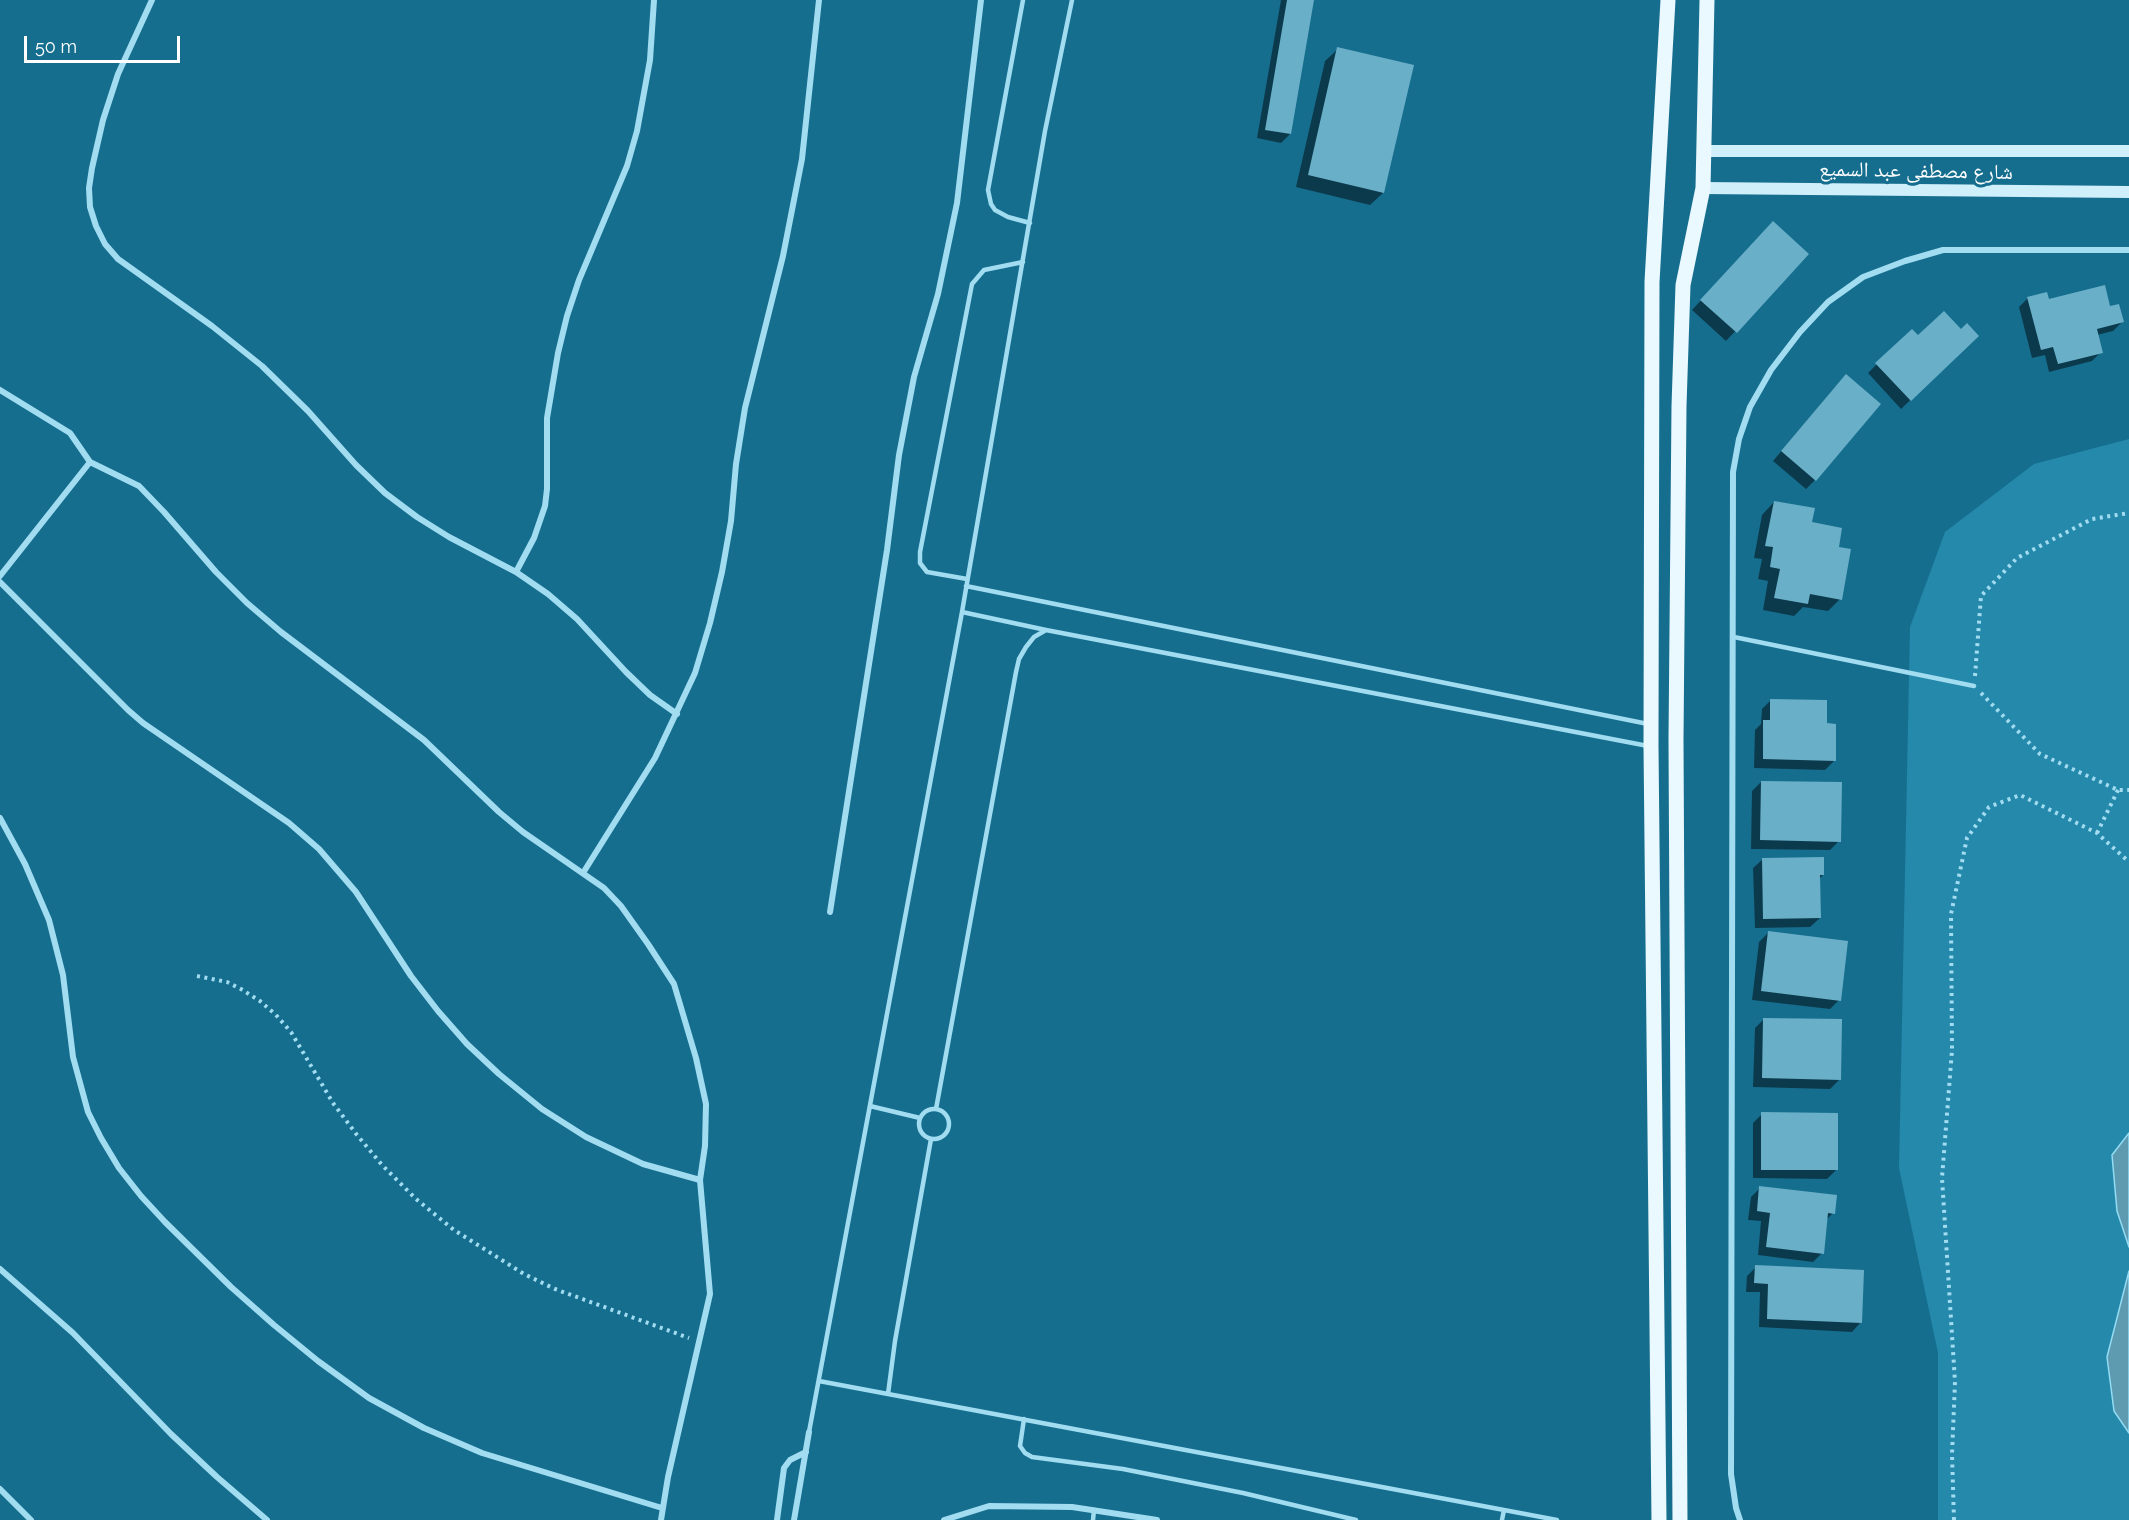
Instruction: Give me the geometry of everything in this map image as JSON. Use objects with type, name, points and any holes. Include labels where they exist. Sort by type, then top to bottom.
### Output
[{"type":"main road","points":[[1659,1520],[1651,746],[1652,282],[1668,0]]},
{"type":"main road","points":[[1680,1520],[1676,739],[1679,406],[1683,285],[1703,188],[1707,0]]},
{"type":"street","points":[[152,0],[118,74],[103,120],[92,168],[89,188],[90,207],[105,244],[118,258],[212,326],[262,366],[385,493],[449,537],[516,572],[548,594],[577,619],[626,672],[677,714]]},
{"type":"street","points":[[516,572],[538,530],[545,506],[547,418],[567,316],[579,280],[627,166],[637,131],[650,60],[654,0]]},
{"type":"street","points":[[583,873],[655,758],[695,673],[722,572],[731,521],[736,464],[745,408],[783,256],[802,159],[819,0]]},
{"type":"street","points":[[830,912],[887,550],[899,455],[914,377],[938,294],[957,203],[981,0]]},
{"type":"street","name":"شارع مصطفى عبد السميع","points":[[1703,151],[2129,151]]},
{"type":"street","name":"شارع مصطفى عبد السميع","points":[[1703,188],[2129,192]]},
{"type":"street","points":[[1740,1520],[1731,1474],[1733,472],[1739,439],[1750,407],[1771,370],[1800,332],[1828,302],[1863,277],[1943,250],[2129,250]]},
{"type":"street","points":[[0,390],[69,432],[90,462],[139,486],[216,573],[247,603],[281,632],[424,740],[523,832],[604,888],[621,906],[674,984],[696,1058],[706,1104],[705,1146],[700,1180],[710,1293],[661,1520]]},
{"type":"street","points":[[0,576],[90,462]]},
{"type":"street","points":[[0,582],[143,723],[289,823],[319,849],[356,892],[411,976],[438,1011],[467,1044],[499,1074],[542,1109],[586,1137],[644,1164],[700,1180]]},
{"type":"street","points":[[0,818],[25,864],[49,920],[63,975],[73,1057],[88,1112],[119,1168],[165,1222],[231,1287],[274,1325],[369,1398],[424,1428],[482,1453],[662,1508]]},
{"type":"street","points":[[0,1269],[73,1333],[171,1434],[267,1520]]},
{"type":"street","points":[[794,1520],[809,1432]]},
{"type":"street","points":[[777,1520],[784,1468],[790,1460],[806,1452]]},
{"type":"street","points":[[0,1489],[31,1520]]},
{"type":"street","points":[[944,1520],[989,1506],[1072,1507],[1157,1520]]},
{"type":"lane","points":[[1023,0],[988,190],[995,210],[1008,217],[1030,223]]},
{"type":"lane","points":[[809,1432],[968,579],[1045,131],[1072,0]]},
{"type":"lane","points":[[968,579],[927,572],[920,563],[920,552],[972,284],[979,273],[989,267],[1023,262]]},
{"type":"lane","points":[[966,586],[1651,724]]},
{"type":"lane","points":[[962,612],[1651,746]]},
{"type":"lane","points":[[936,1110],[1016,672],[1019,659],[1026,647],[1034,637],[1046,630]]},
{"type":"lane","points":[[1734,637],[1974,686]]},
{"type":"lane","points":[[870,1106],[920,1118]]},
{"type":"lane","points":[[936,1110],[946,1115],[948,1126],[942,1136],[931,1139],[921,1133],[920,1118],[925,1112],[936,1110]]},
{"type":"lane","points":[[888,1394],[895,1341],[931,1139]]},
{"type":"lane","points":[[819,1381],[1557,1520]]},
{"type":"lane","points":[[1024,1419],[1019,1442],[1022,1450],[1028,1456],[1133,1471],[1243,1493],[1356,1520]]},
{"type":"lane","points":[[1093,1520],[1094,1510]]},
{"type":"lane","points":[[1502,1520],[1504,1510]]},
{"type":"path","points":[[2129,513],[2092,519],[2017,558],[1981,596],[1974,686],[2040,754],[2118,790],[2129,790]]},
{"type":"path","points":[[2097,833],[2118,790]]},
{"type":"path","points":[[1954,1520],[1952,1454],[1955,1382],[1942,1178],[1952,1050],[1951,915],[1967,838],[1989,807],[2020,795],[2097,833],[2129,862]]},
{"type":"path","points":[[197,976],[227,982],[242,988],[276,1015],[291,1032],[333,1103],[357,1135],[382,1165],[416,1199],[454,1230],[524,1274],[555,1289],[698,1342]]},
{"type":"shaded area","points":[[2129,439],[2129,1520],[1938,1520],[1938,1353],[1899,1168],[1910,627],[1945,532],[2034,464]]},
{"type":"shaded area","points":[[2129,1133],[2129,1247],[2117,1211],[2112,1155]]},
{"type":"shaded area","points":[[2129,1271],[2129,1433],[2114,1411],[2107,1357]]},
{"type":"building","points":[[1287,0],[1314,0],[1291,134],[1265,130]]},
{"type":"building","points":[[1337,47],[1414,65],[1384,193],[1308,175]]},
{"type":"building","points":[[1773,221],[1809,254],[1737,333],[1700,300]]},
{"type":"building","points":[[2105,285],[2110,306],[2119,304],[2124,322],[2097,329],[2103,353],[2058,364],[2053,347],[2041,350],[2027,297],[2047,292],[2049,299]]},
{"type":"building","points":[[1944,311],[1961,329],[1967,323],[1979,336],[1911,401],[1875,363],[1912,329],[1918,335]]},
{"type":"building","points":[[1846,374],[1881,404],[1816,481],[1781,451]]},
{"type":"building","points":[[1774,501],[1815,508],[1812,522],[1842,528],[1839,547],[1851,549],[1842,600],[1810,594],[1808,604],[1774,598],[1780,569],[1770,567],[1773,547],[1765,546]]},
{"type":"building","points":[[1770,699],[1827,700],[1827,723],[1836,724],[1836,761],[1763,759],[1763,720],[1770,720]]},
{"type":"building","points":[[1761,781],[1842,782],[1841,842],[1760,840]]},
{"type":"building","points":[[1824,857],[1824,875],[1820,875],[1821,918],[1763,919],[1762,858]]},
{"type":"building","points":[[1768,931],[1848,941],[1841,1001],[1761,991]]},
{"type":"building","points":[[1763,1018],[1842,1019],[1841,1080],[1762,1078]]},
{"type":"building","points":[[1761,1112],[1838,1113],[1838,1170],[1761,1170]]},
{"type":"building","points":[[1759,1186],[1837,1195],[1835,1214],[1828,1213],[1824,1254],[1766,1247],[1770,1213],[1757,1211]]},
{"type":"building","points":[[1755,1265],[1864,1270],[1862,1323],[1767,1319],[1768,1284],[1754,1283]]}]
